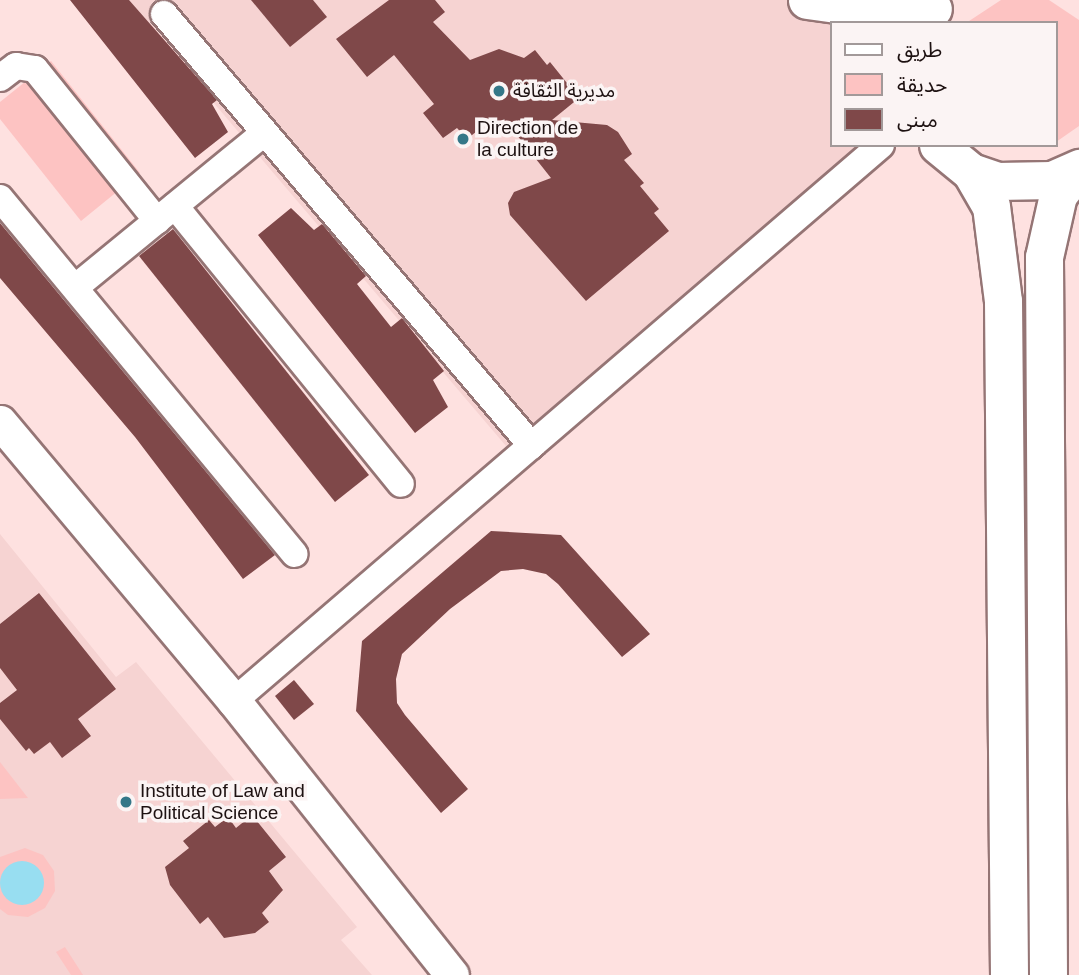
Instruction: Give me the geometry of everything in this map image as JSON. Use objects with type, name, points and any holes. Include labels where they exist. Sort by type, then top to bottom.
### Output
[{"type":"main road","points":[[809,1],[895,12],[934,10]]},
{"type":"main road","points":[[809,1],[850,21]]},
{"type":"main road","points":[[940,147],[971,172],[997,181],[1025,184],[1052,180],[1079,169]]},
{"type":"main road","points":[[1048,975],[1044,257],[1058,195],[1079,169]]},
{"type":"main road","points":[[971,172],[991,206],[1003,301],[1009,975]]},
{"type":"street","points":[[164,14],[532,446]]},
{"type":"street","points":[[0,78],[16,66],[35,69],[166,214],[401,484]]},
{"type":"street","points":[[77,286],[264,133]]},
{"type":"street","points":[[234,701],[879,147]]},
{"type":"street","points":[[0,198],[77,286],[295,554]]},
{"type":"street","points":[[0,422],[234,701],[452,975]]},
{"type":"shaded area","points":[[126,0],[856,0],[891,21],[830,21],[830,147],[867,147],[506,446]]},
{"type":"shaded area","name":"Institute of Law and Political Science","points":[[0,534],[116,677],[136,662],[357,927],[341,940],[372,975],[0,975]]},
{"type":"green space","points":[[1001,0],[1049,0],[1079,20],[1079,126],[1058,141],[1058,21],[969,21]]},
{"type":"green space","points":[[51,61],[140,173],[81,221],[0,119],[0,102]]},
{"type":"green space","points":[[0,762],[28,798],[0,799]]},
{"type":"green space","points":[[25,848],[43,855],[54,871],[55,891],[45,908],[28,917],[8,915],[0,909],[0,857]]},
{"type":"green space","points":[[65,947],[83,975],[71,975],[56,952]]},
{"type":"water","points":[[22,861],[37,868],[44,883],[37,898],[22,905],[7,898],[0,883],[7,868]]},
{"type":"building","points":[[70,0],[129,0],[217,100],[212,104],[228,132],[195,158]]},
{"type":"building","points":[[251,0],[313,0],[327,17],[290,47]]},
{"type":"building","points":[[389,0],[435,0],[445,12],[433,22],[470,60],[499,49],[524,58],[535,50],[547,65],[550,62],[579,98],[552,120],[607,125],[618,132],[632,154],[624,160],[644,183],[640,186],[659,209],[654,213],[669,231],[586,301],[510,215],[508,203],[514,192],[551,178],[509,125],[497,135],[486,124],[467,139],[457,128],[443,138],[423,113],[434,104],[394,55],[367,77],[336,39]]},
{"type":"building","points":[[291,208],[314,230],[322,224],[366,276],[357,284],[391,327],[402,318],[444,371],[433,380],[448,407],[415,433],[258,235]]},
{"type":"building","points":[[0,223],[275,555],[243,579],[135,437],[0,278]]},
{"type":"building","points":[[173,229],[369,475],[335,502],[139,256]]},
{"type":"building","points":[[491,531],[561,535],[650,634],[622,657],[558,584],[546,574],[523,569],[501,571],[450,609],[402,654],[396,679],[397,703],[468,789],[441,813],[356,711],[362,641]]},
{"type":"building","points":[[39,593],[116,689],[78,719],[91,736],[62,758],[50,742],[34,754],[29,748],[26,751],[0,719],[0,703],[17,690],[0,668],[0,624]]},
{"type":"building","points":[[294,680],[314,704],[294,720],[275,696]]},
{"type":"building","points":[[252,815],[286,857],[269,871],[283,890],[262,913],[269,922],[255,933],[224,938],[208,917],[200,924],[170,885],[165,867],[189,848],[183,841],[209,820],[215,827],[228,817],[236,828]]},
{"type":"place","name":"مديرية الثقافة","points":[[499,91]]},
{"type":"place","name":"Direction de la culture","points":[[463,139]]},
{"type":"place","name":"Institute of Law and Political Science","points":[[126,802]]}]
